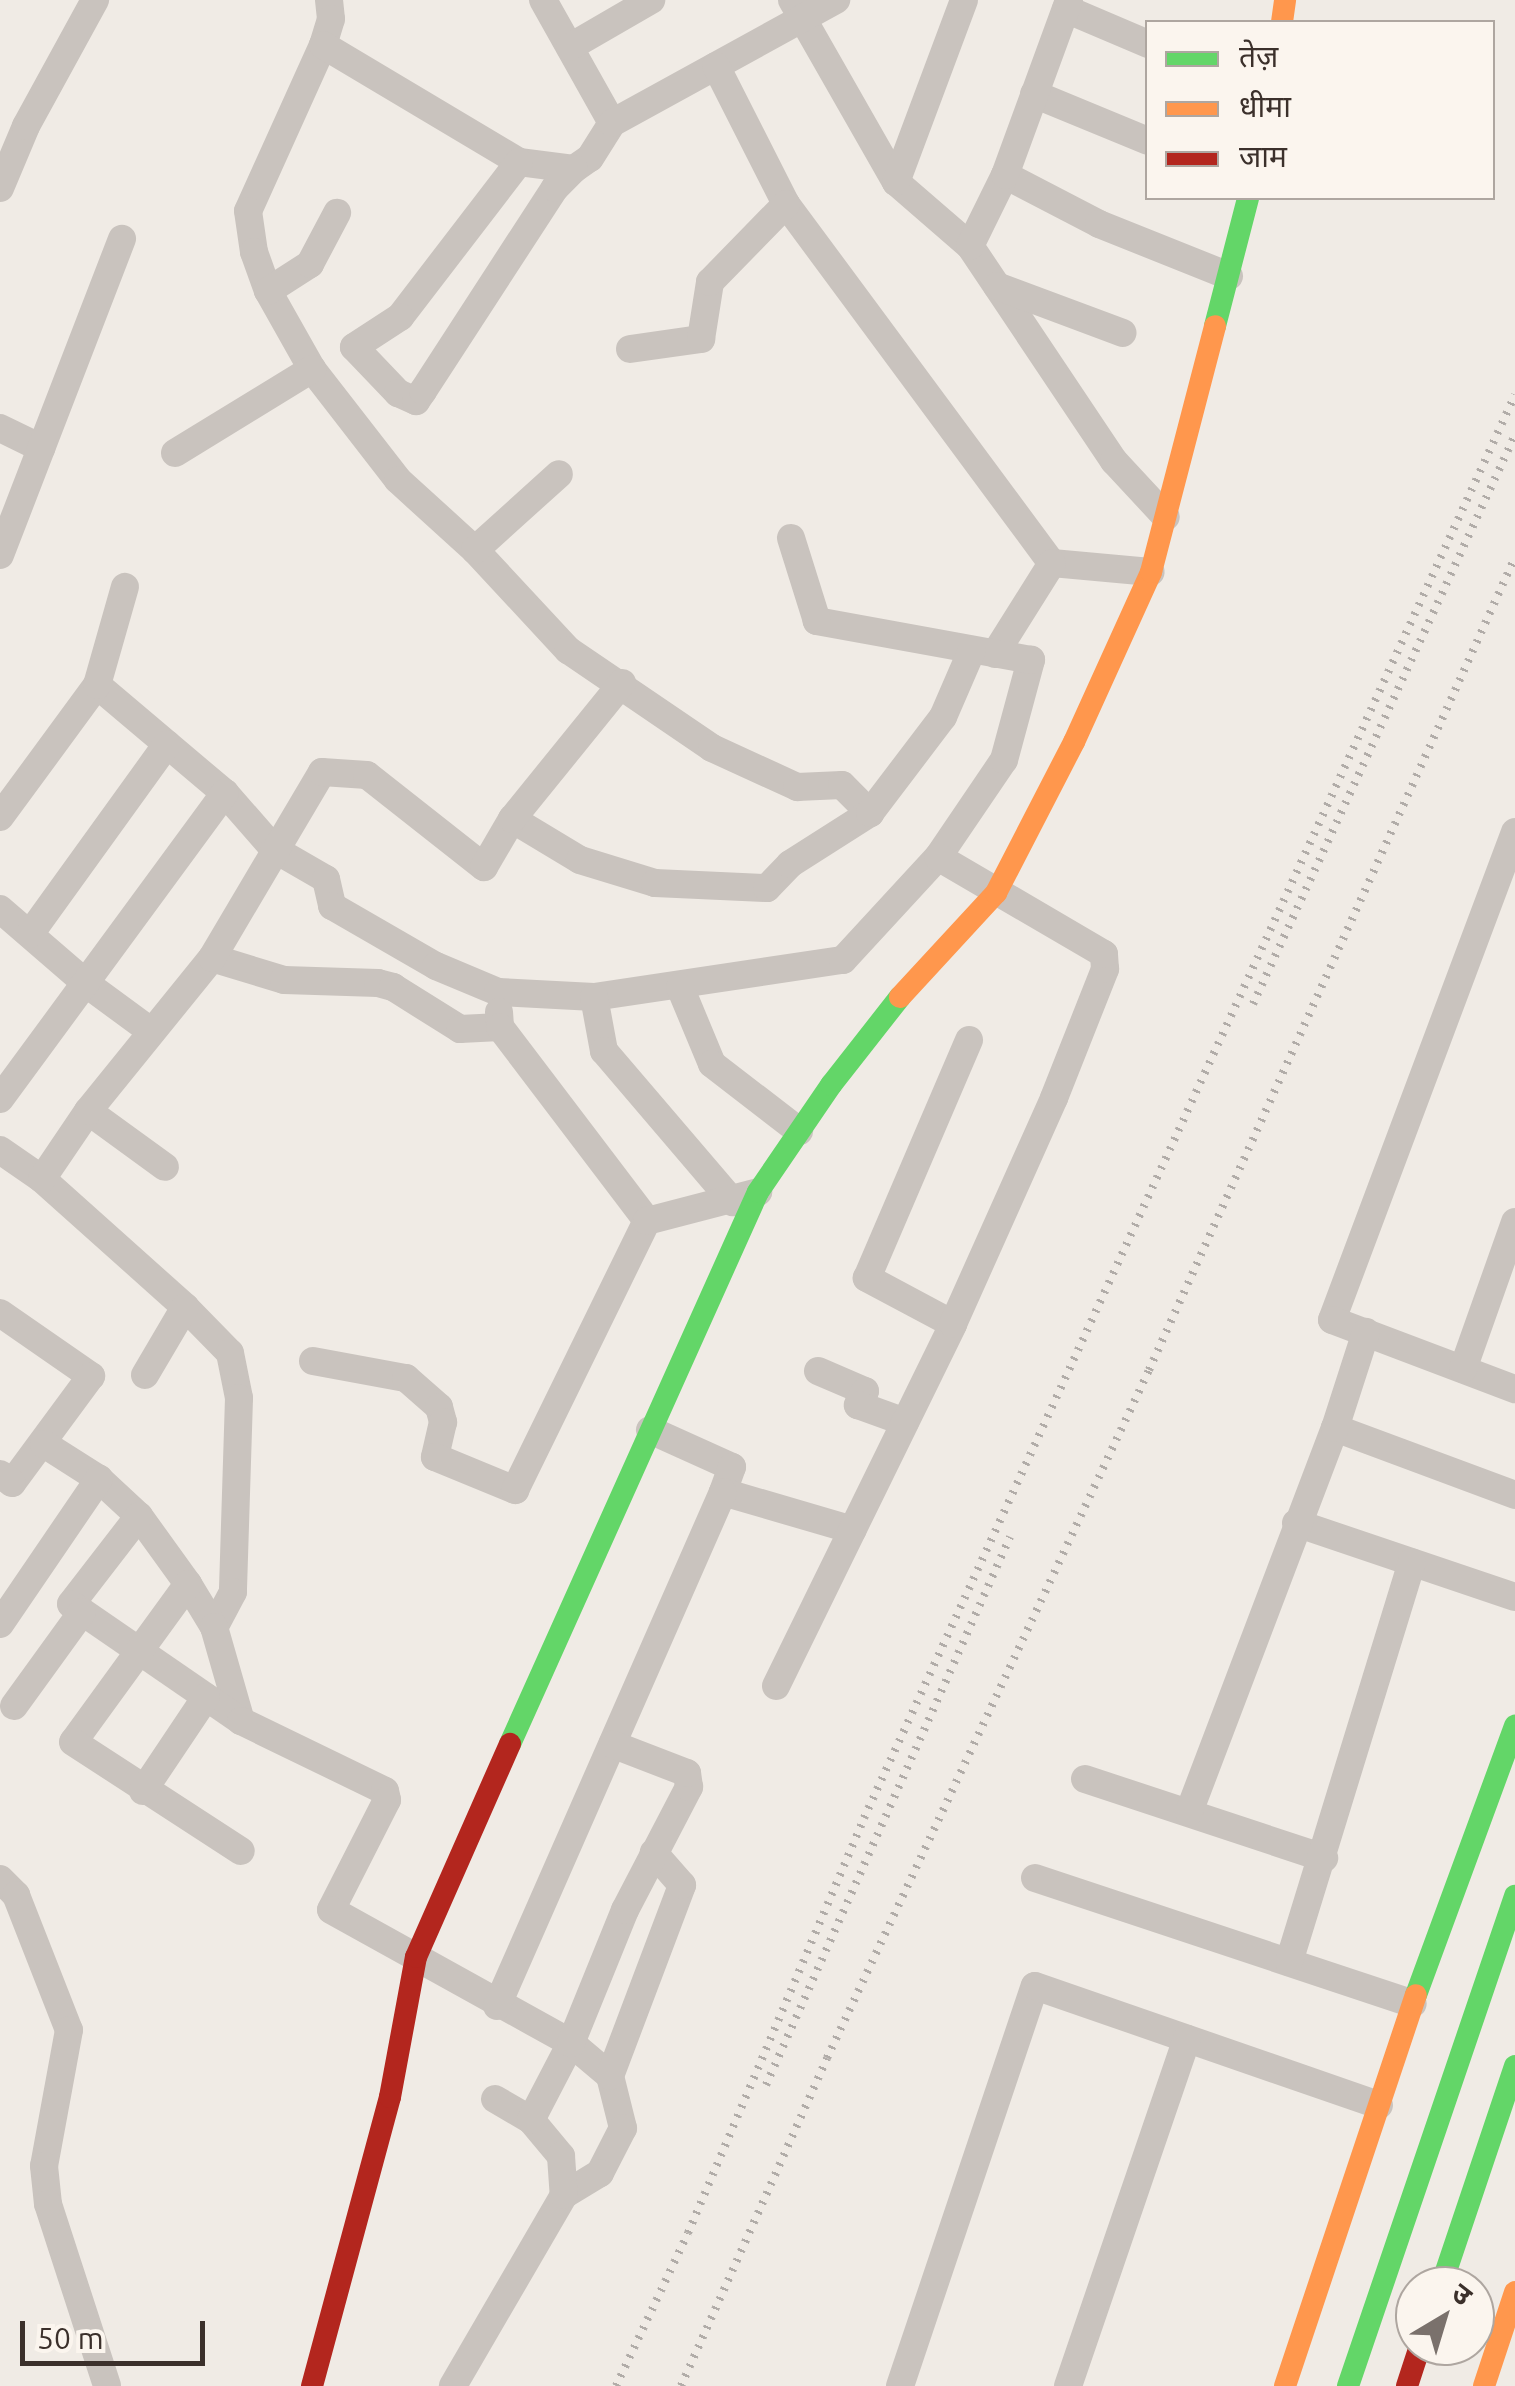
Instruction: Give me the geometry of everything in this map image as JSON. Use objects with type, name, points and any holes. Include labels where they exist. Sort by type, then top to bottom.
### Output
[{"type":"street","points":[[0,188],[26,126],[95,0]]},
{"type":"street","points":[[329,0],[331,19],[322,45],[248,211],[254,252],[268,291],[314,372],[398,480],[475,550],[568,650],[622,683],[712,748],[796,786],[842,786],[870,813]]},
{"type":"street","points":[[543,0],[612,123]]},
{"type":"street","points":[[570,47],[651,0]]},
{"type":"street","points":[[354,346],[398,393],[416,401],[555,188],[590,158],[612,123],[716,66],[798,9],[836,0]]},
{"type":"street","points":[[896,182],[964,0]]},
{"type":"street","points":[[970,246],[1005,175],[1068,5],[1145,43]]},
{"type":"street","points":[[798,9],[896,182],[970,246],[1114,461],[1166,517]]},
{"type":"street","points":[[322,45],[519,162],[574,168]]},
{"type":"street","points":[[716,66],[786,204],[1052,562],[1152,572]]},
{"type":"street","points":[[1034,94],[1145,140]]},
{"type":"street","points":[[175,453],[400,317],[519,162]]},
{"type":"street","points":[[1005,175],[1117,232],[1230,276]]},
{"type":"street","points":[[312,2386],[390,2097],[416,1958],[650,1430],[745,1197],[899,998],[996,893],[1074,742],[1152,572],[1248,200]]},
{"type":"street","points":[[630,349],[701,339],[710,282],[786,204]]},
{"type":"street","points":[[268,291],[310,264],[337,213]]},
{"type":"street","points":[[0,554],[122,239]]},
{"type":"street","points":[[997,286],[1123,333]]},
{"type":"street","points":[[0,428],[41,448]]},
{"type":"street","points":[[475,550],[558,474]]},
{"type":"street","points":[[97,685],[226,793],[274,849],[326,879],[332,906],[436,966],[498,992],[594,997],[843,960],[938,857],[1004,760],[1031,673],[1031,660],[817,620],[791,538]]},
{"type":"street","points":[[512,818],[580,860],[654,883],[767,888],[790,864],[870,813],[942,717],[983,652],[1052,562]]},
{"type":"street","points":[[0,817],[97,685],[125,587]]},
{"type":"street","points":[[42,1179],[88,1111],[212,958],[322,772],[367,776],[484,867],[512,818],[622,683]]},
{"type":"street","points":[[30,934],[167,744]]},
{"type":"street","points":[[0,1099],[88,986],[226,793]]},
{"type":"street","points":[[1515,832],[1510,861],[1332,1320],[1515,1389]]},
{"type":"street","points":[[776,1686],[953,1324],[1054,1098],[1105,969],[1104,954],[938,857]]},
{"type":"street","points":[[0,909],[88,986],[152,1032]]},
{"type":"street","points":[[212,958],[284,980],[378,983],[393,987],[460,1028],[500,1026]]},
{"type":"street","points":[[680,987],[712,1064],[799,1131]]},
{"type":"street","points":[[498,992],[500,1026],[646,1221]]},
{"type":"street","points":[[594,997],[604,1052],[745,1197]]},
{"type":"street","points":[[953,1324],[868,1278],[970,1040]]},
{"type":"street","points":[[88,1111],[164,1167]]},
{"type":"street","points":[[0,1150],[42,1179],[185,1306],[230,1353],[239,1398],[233,1592],[214,1627]]},
{"type":"street","points":[[646,1221],[745,1197]]},
{"type":"street","points":[[313,1361],[406,1378],[439,1407],[443,1422],[435,1457],[515,1490],[646,1221]]},
{"type":"street","points":[[1463,1369],[1515,1222]]},
{"type":"street","points":[[144,1375],[185,1306]]},
{"type":"street","points":[[0,1314],[91,1376],[12,1483],[0,1474]]},
{"type":"street","points":[[1189,1812],[1335,1428],[1366,1332]]},
{"type":"street","points":[[818,1371],[864,1391],[858,1404],[905,1422]]},
{"type":"street","points":[[1335,1428],[1515,1495]]},
{"type":"street","points":[[497,2006],[732,1467],[650,1430]]},
{"type":"street","points":[[44,1444],[98,1479],[139,1516],[188,1584],[214,1627],[240,1721]]},
{"type":"street","points":[[0,1624],[98,1479]]},
{"type":"street","points":[[723,1492],[852,1530]]},
{"type":"street","points":[[139,1516],[70,1604],[240,1721],[385,1791],[387,1800],[331,1910],[497,2006],[571,2043],[610,2076]]},
{"type":"street","points":[[1296,1523],[1515,1597]]},
{"type":"street","points":[[1290,1962],[1412,1563]]},
{"type":"street","points":[[188,1584],[73,1742],[240,1851]]},
{"type":"street","points":[[14,1706],[82,1612]]},
{"type":"street","points":[[143,1791],[206,1698]]},
{"type":"street","points":[[1284,2386],[1413,2004],[1515,1726]]},
{"type":"street","points":[[531,2120],[571,2043],[690,1779],[687,1773],[612,1744]]},
{"type":"street","points":[[1086,1778],[1324,1858]]},
{"type":"street","points":[[453,2386],[564,2196],[600,2173],[623,2128],[610,2076],[682,1886],[654,1853]]},
{"type":"street","points":[[1035,1878],[1413,2004]]},
{"type":"street","points":[[0,1879],[16,1895],[69,2030],[44,2166],[48,2204],[107,2386]]},
{"type":"street","points":[[1348,2386],[1515,1896]]},
{"type":"street","points":[[900,2386],[1034,1986],[1379,2104]]},
{"type":"street","points":[[1068,2386],[1187,2039]]},
{"type":"street","points":[[1447,2266],[1515,2066]]},
{"type":"street","points":[[495,2099],[531,2120],[561,2156],[564,2196]]},
{"type":"street","points":[[1484,2386],[1515,2292]]},
{"type":"railway","points":[[616,2386],[688,2233],[864,1818],[1515,395]]},
{"type":"railway","points":[[1253,1004],[1515,435]]},
{"type":"railway","points":[[681,2386],[827,2058],[1149,1370],[1515,557]]},
{"type":"railway","points":[[766,2085],[1010,1537]]},
{"type":"traffic: fast","points":[[1215,326],[1247,200]]},
{"type":"traffic: fast","points":[[510,1744],[758,1192],[831,1085],[900,997]]},
{"type":"traffic: fast","points":[[1416,1995],[1515,1726]]},
{"type":"traffic: fast","points":[[1348,2386],[1515,1896]]},
{"type":"traffic: fast","points":[[1448,2266],[1515,2066]]},
{"type":"traffic: slow","points":[[1282,20],[1285,0]]},
{"type":"traffic: slow","points":[[900,997],[996,893],[1074,742],[1151,572],[1215,326]]},
{"type":"traffic: slow","points":[[1285,2386],[1416,1995]]},
{"type":"traffic: slow","points":[[1484,2386],[1515,2292]]},
{"type":"traffic: jam","points":[[312,2386],[390,2097],[416,1957],[510,1744]]},
{"type":"traffic: jam","points":[[1407,2386],[1414,2366]]}]
